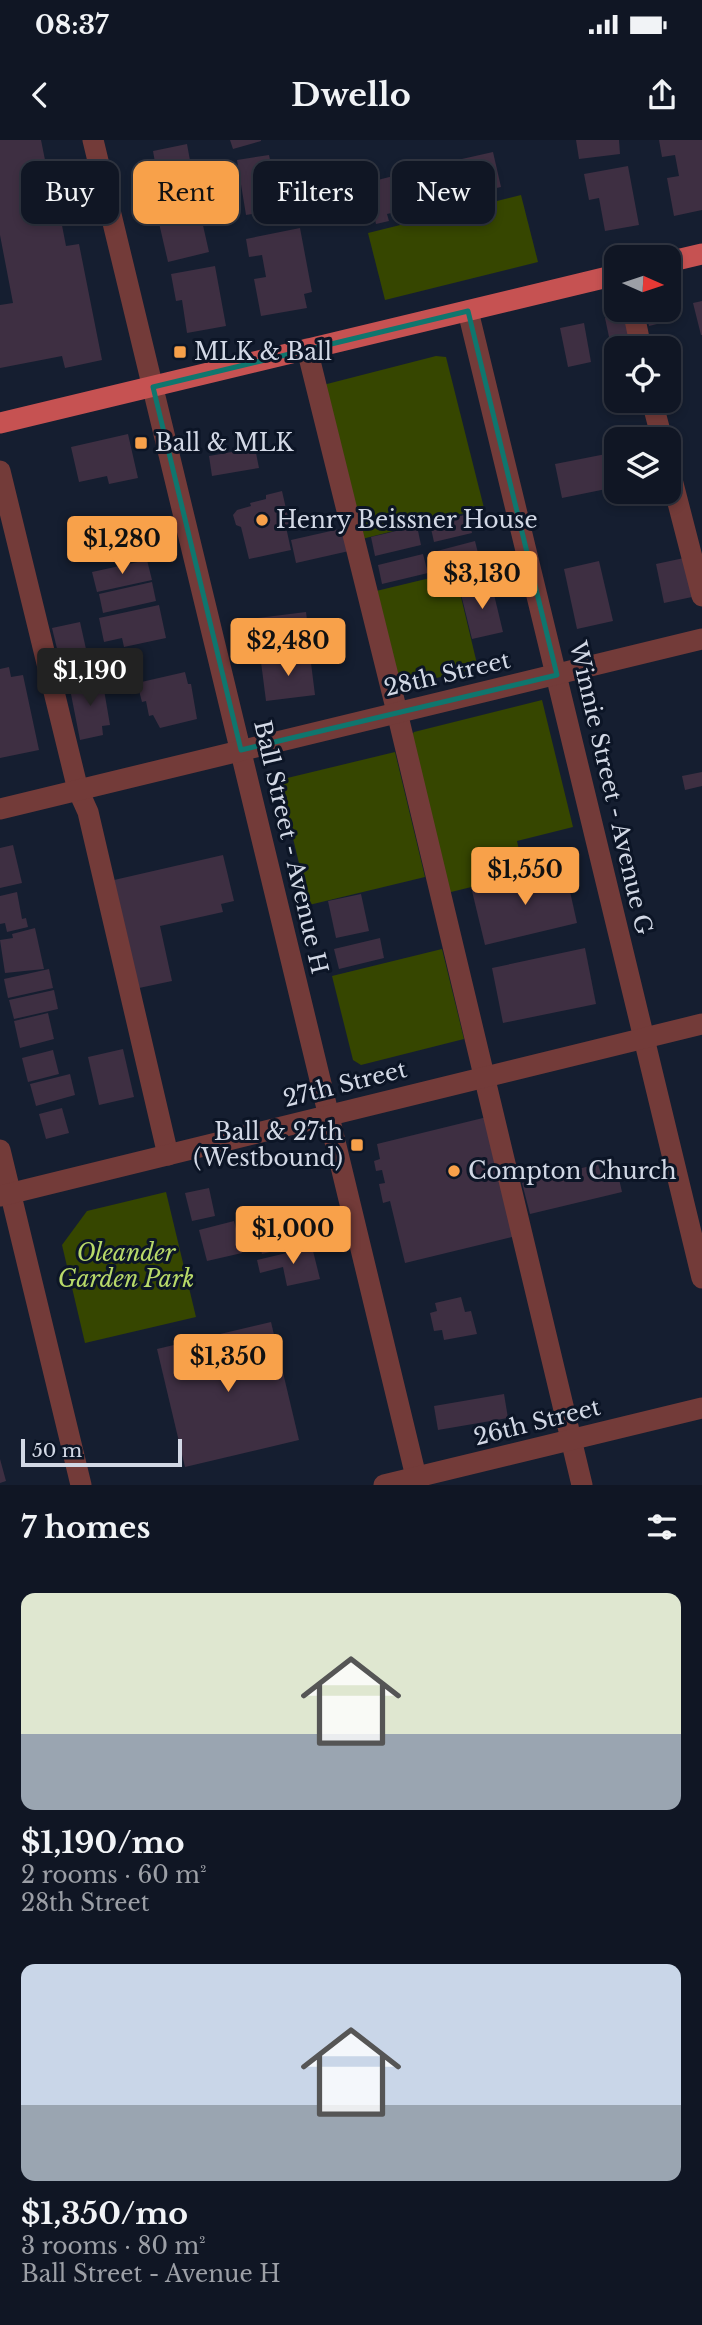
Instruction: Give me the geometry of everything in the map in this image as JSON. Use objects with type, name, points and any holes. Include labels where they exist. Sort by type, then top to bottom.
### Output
[{"type":"main road","points":[[681,259],[702,254]]},
{"type":"main road","points":[[0,423],[604,278]]},
{"type":"street","name":"Ball Street - Avenue H","points":[[93,140],[417,1481]]},
{"type":"street","name":"Winnie Street - Avenue G","points":[[468,311],[702,1278]]},
{"type":"street","points":[[307,349],[582,1485]]},
{"type":"street","points":[[0,471],[78,790],[88,812],[168,1155]]},
{"type":"street","points":[[678,504],[702,596]]},
{"type":"street","name":"28th Street","points":[[0,809],[702,639]]},
{"type":"street","name":"27th Street","points":[[5,1194],[702,1024]]},
{"type":"street","points":[[0,1150],[5,1194],[81,1485]]},
{"type":"street","name":"26th Street","points":[[384,1485],[417,1481],[702,1408]]},
{"type":"highlighted area","points":[[468,311],[557,675],[241,750],[153,387]]},
{"type":"green space","points":[[521,195],[538,262],[385,300],[368,233],[404,224],[495,224],[495,201]]},
{"type":"green space","points":[[436,356],[446,357],[484,508],[362,539],[323,385]]},
{"type":"green space","points":[[455,572],[478,668],[395,688],[372,592]]},
{"type":"green space","points":[[542,700],[573,827],[517,841],[524,874],[447,893],[410,738],[414,732]]},
{"type":"green space","points":[[395,752],[425,877],[309,905],[279,780]]},
{"type":"green space","points":[[442,949],[464,1039],[361,1065],[353,1060],[332,976]]},
{"type":"green space","name":"Oleander Garden Park","points":[[166,1192],[196,1317],[85,1343],[62,1245],[87,1211]]},
{"type":"building","points":[[0,140],[41,140],[45,161],[21,161],[21,224],[62,224],[66,246],[79,244],[102,360],[65,368],[62,356],[0,368],[0,305],[13,303],[0,235]]},
{"type":"building","points":[[230,140],[261,140],[261,141],[233,149]]},
{"type":"building","points":[[576,140],[619,140],[620,154],[579,159]]},
{"type":"building","points":[[659,140],[702,140],[702,210],[674,216],[667,178],[679,176],[675,155],[662,157]]},
{"type":"building","points":[[187,144],[190,161],[155,161],[153,151]]},
{"type":"building","points":[[493,152],[501,187],[495,188],[495,161],[453,161]]},
{"type":"building","points":[[269,155],[270,161],[253,161],[253,214],[246,215],[237,160]]},
{"type":"building","points":[[628,166],[639,225],[605,231],[599,198],[589,200],[584,174]]},
{"type":"building","points":[[392,176],[392,213],[387,214],[389,221],[378,224],[378,180]]},
{"type":"building","points":[[159,224],[203,224],[209,252],[168,262]]},
{"type":"building","points":[[300,228],[312,292],[304,294],[307,308],[261,316],[254,279],[266,277],[262,255],[249,257],[246,239]]},
{"type":"building","points":[[215,266],[226,326],[187,333],[182,300],[176,301],[171,274]]},
{"type":"building","points":[[702,301],[702,335],[701,335],[693,303]]},
{"type":"building","points":[[606,322],[627,322],[630,336],[609,336]]},
{"type":"building","points":[[648,322],[665,322],[649,326]]},
{"type":"building","points":[[584,323],[591,362],[568,367],[560,328]]},
{"type":"building","points":[[128,434],[138,478],[109,484],[107,476],[79,482],[71,447]]},
{"type":"building","points":[[255,448],[259,468],[212,476],[209,456]]},
{"type":"building","points":[[604,454],[604,489],[562,498],[555,464]]},
{"type":"building","name":"Henry Beissner House","points":[[282,491],[290,526],[286,527],[291,550],[249,559],[241,527],[236,525],[233,515],[237,510],[251,506],[250,503],[266,499],[266,495]]},
{"type":"building","points":[[468,514],[472,533],[434,542],[430,524]]},
{"type":"building","points":[[417,526],[421,545],[375,556],[371,537]]},
{"type":"building","points":[[344,528],[349,551],[296,563],[291,540]]},
{"type":"building","points":[[475,541],[480,561],[441,571],[437,551]]},
{"type":"building","points":[[423,554],[428,573],[382,584],[378,565]]},
{"type":"building","points":[[684,558],[692,597],[664,603],[656,564]]},
{"type":"building","points":[[147,560],[152,580],[97,592],[92,572]]},
{"type":"building","points":[[599,561],[613,621],[577,629],[564,569]]},
{"type":"building","points":[[152,582],[156,601],[103,613],[99,594]]},
{"type":"building","points":[[491,582],[503,632],[472,639],[460,590]]},
{"type":"building","points":[[159,605],[166,638],[124,647],[122,638],[104,642],[99,618]]},
{"type":"building","points":[[306,612],[311,653],[256,660],[250,619]]},
{"type":"building","points":[[80,622],[88,658],[61,665],[52,628]]},
{"type":"building","points":[[310,655],[315,695],[266,701],[261,662]]},
{"type":"building","points":[[9,667],[11,677],[23,675],[39,750],[0,758],[0,669]]},
{"type":"building","points":[[185,672],[188,684],[191,684],[197,719],[160,728],[153,715],[149,716],[146,701],[142,702],[137,683]]},
{"type":"building","points":[[102,678],[110,725],[102,726],[103,735],[80,740],[69,684]]},
{"type":"building","points":[[702,772],[702,786],[685,790],[682,776]]},
{"type":"building","points":[[13,845],[22,883],[0,888],[0,848]]},
{"type":"building","points":[[223,855],[234,901],[221,904],[223,912],[160,926],[172,981],[139,988],[114,880]]},
{"type":"building","points":[[565,869],[577,923],[485,945],[472,891]]},
{"type":"building","points":[[17,892],[22,919],[26,918],[28,927],[7,932],[5,923],[0,924],[0,896]]},
{"type":"building","points":[[361,894],[369,931],[336,938],[328,901]]},
{"type":"building","points":[[35,928],[44,969],[5,973],[0,940],[13,938],[12,934]]},
{"type":"building","points":[[380,938],[384,958],[339,969],[334,949]]},
{"type":"building","points":[[585,948],[596,1004],[503,1023],[492,968]]},
{"type":"building","points":[[49,969],[53,988],[8,998],[4,979]]},
{"type":"building","points":[[54,990],[58,1009],[14,1019],[9,1000]]},
{"type":"building","points":[[48,1013],[54,1039],[20,1048],[14,1021]]},
{"type":"building","points":[[123,1049],[134,1097],[99,1105],[88,1057]]},
{"type":"building","points":[[53,1050],[59,1074],[28,1082],[22,1058]]},
{"type":"building","points":[[70,1074],[75,1095],[36,1106],[30,1084]]},
{"type":"building","points":[[62,1108],[69,1133],[46,1139],[39,1114]]},
{"type":"building","points":[[487,1117],[516,1236],[405,1263],[390,1201],[383,1203],[379,1184],[385,1183],[382,1170],[376,1171],[374,1161],[380,1159],[377,1144]]},
{"type":"building","points":[[598,1164],[601,1174],[617,1170],[622,1192],[530,1214],[522,1183]]},
{"type":"building","points":[[209,1188],[215,1216],[192,1221],[185,1193]]},
{"type":"building","points":[[290,1212],[298,1245],[262,1254],[254,1221]]},
{"type":"building","points":[[234,1221],[242,1253],[207,1261],[199,1230]]},
{"type":"building","points":[[312,1247],[320,1279],[287,1286],[283,1267],[260,1273],[257,1260]]},
{"type":"building","points":[[461,1297],[465,1312],[471,1311],[477,1334],[444,1340],[442,1330],[434,1331],[430,1313],[437,1311],[435,1303]]},
{"type":"building","points":[[271,1322],[299,1440],[185,1467],[157,1349]]},
{"type":"building","points":[[504,1394],[508,1418],[438,1430],[434,1406]]},
{"type":"building","points":[[0,1459],[6,1481],[0,1483]]},
{"type":"place","name":"MLK & Ball","points":[[180,352]]},
{"type":"place","name":"Ball & MLK","points":[[141,443]]},
{"type":"place","name":"Henry Beissner House","points":[[262,520]]},
{"type":"place","name":"Ball & 27th (Westbound)","points":[[357,1145]]},
{"type":"place","name":"Compton Church","points":[[454,1171]]}]
